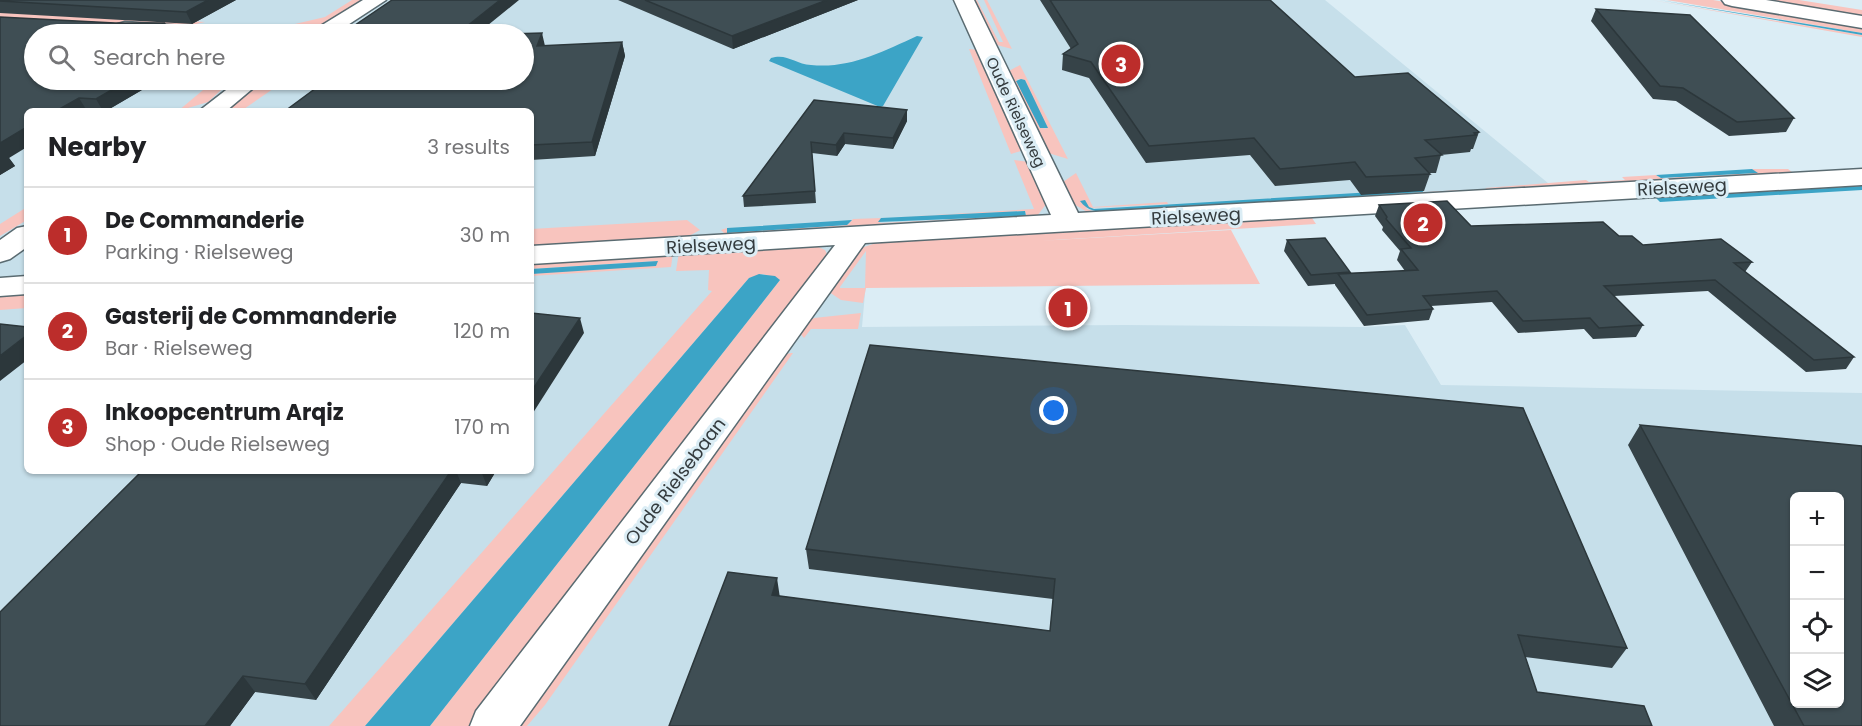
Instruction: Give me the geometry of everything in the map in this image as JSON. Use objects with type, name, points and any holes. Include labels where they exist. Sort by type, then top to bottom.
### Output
[{"type":"street","points":[[337,24],[376,0]]},
{"type":"street","name":"Oude Rielseweg","points":[[964,0],[1069,224]]},
{"type":"street","points":[[1732,0],[1859,17]]},
{"type":"street","points":[[1831,0],[1859,17]]},
{"type":"street","points":[[215,108],[239,90]]},
{"type":"street","name":"Rielseweg","points":[[534,255],[1862,177]]},
{"type":"street","points":[[0,253],[24,236]]},
{"type":"street","name":"Oude Rielsebaan","points":[[493,726],[856,236]]},
{"type":"street","points":[[0,287],[24,285]]},
{"type":"shaded area","points":[[0,0],[1325,0],[1554,188],[871,226],[862,327],[1125,325],[1362,327],[1405,325],[1441,385],[1862,393],[1862,726],[0,726]]},
{"type":"shaded area","points":[[352,0],[366,0],[330,24],[295,24],[325,17]]},
{"type":"shaded area","points":[[972,0],[977,0],[999,42],[1003,42],[984,0],[987,0],[1012,49],[993,44]]},
{"type":"shaded area","points":[[1651,0],[1862,35],[1862,37]]},
{"type":"shaded area","points":[[1667,0],[1713,0],[1862,25],[1862,33]]},
{"type":"shaded area","points":[[1750,0],[1799,0],[1862,10],[1862,18]]},
{"type":"shaded area","points":[[0,10],[205,22],[128,24],[0,17]]},
{"type":"shaded area","points":[[969,49],[979,50],[1024,150],[1011,154]]},
{"type":"shaded area","points":[[1020,65],[1068,159],[1045,152],[1007,72]],"holes":[[[1017,79],[1025,80],[1046,129],[1040,127]]]},
{"type":"shaded area","points":[[203,90],[221,90],[208,102],[182,108]]},
{"type":"shaded area","points":[[253,90],[271,90],[245,108],[228,108]]},
{"type":"shaded area","points":[[1014,160],[1029,162],[1047,203],[1034,220],[729,238],[721,230],[727,228],[728,233],[847,225],[853,219],[881,218],[879,222],[881,223],[1026,216],[1025,211],[902,217],[1034,209]]},
{"type":"shaded area","points":[[1752,169],[1788,169],[1796,175],[1495,193],[1485,188],[1586,180],[1589,182],[1625,180],[1622,177],[1656,175],[1661,178],[1756,173]]},
{"type":"shaded area","points":[[1076,173],[1093,207],[1167,202],[1168,204],[1085,208],[1094,212],[1460,190],[1460,195],[1094,216],[1072,203],[1060,184]]},
{"type":"shaded area","points":[[24,209],[24,222],[0,236],[0,224]]},
{"type":"shaded area","points":[[1310,215],[1316,224],[1037,241],[1231,230],[1260,284],[866,288],[863,303],[841,300],[829,292],[861,248],[882,241]],"holes":[[[866,251],[865,288],[840,287]]]},
{"type":"shaded area","points":[[687,220],[700,230],[680,241],[534,250],[534,229]]},
{"type":"shaded area","points":[[816,246],[825,250],[828,256],[479,726],[430,726],[780,280],[763,274],[749,278],[365,726],[329,726],[712,291],[708,290],[709,270],[676,271],[679,252]]},
{"type":"shaded area","points":[[673,253],[671,267],[534,276],[534,274],[657,261],[534,269],[534,261]]},
{"type":"shaded area","points":[[24,292],[24,308],[0,310],[0,293]]},
{"type":"shaded area","points":[[861,313],[858,329],[811,329],[804,338],[797,330],[814,318]]},
{"type":"shaded area","points":[[793,353],[545,705],[527,726],[507,726],[778,356]]},
{"type":"water","points":[[1659,0],[1862,33],[1862,35]]},
{"type":"water","points":[[917,36],[923,37],[883,106],[880,107],[769,61],[771,58],[782,57],[805,64],[825,66],[852,62]]},
{"type":"water","points":[[1025,80],[1048,128],[1040,128],[1016,81]]},
{"type":"water","points":[[1752,169],[1758,173],[1661,178],[1656,175]]},
{"type":"water","points":[[1862,186],[1862,190],[1660,202],[1656,198]]},
{"type":"water","points":[[1422,189],[1423,192],[1114,212],[1091,210],[1080,201],[1085,200],[1089,207],[1094,209]]},
{"type":"water","points":[[1025,211],[1026,216],[878,222],[881,218]]},
{"type":"water","points":[[852,220],[847,225],[727,233],[727,228]]},
{"type":"water","points":[[658,261],[656,266],[534,274],[534,269]]},
{"type":"water","points":[[759,274],[775,276],[780,280],[430,726],[365,726],[749,278]]},
{"type":"building","points":[[0,0],[208,0],[186,12]]},
{"type":"building","points":[[392,0],[500,0],[470,24],[357,24]]},
{"type":"building","points":[[645,0],[827,0],[732,36]]},
{"type":"building","points":[[1050,0],[1270,0],[1355,77],[1408,73],[1479,132],[1474,133],[1476,135],[1425,140],[1442,155],[1415,158],[1430,174],[1366,177],[1355,162],[1280,169],[1254,138],[1149,146],[1091,62],[1063,54],[1078,44]]},
{"type":"building","points":[[1596,9],[1690,15],[1794,118],[1737,122],[1683,88],[1660,86]]},
{"type":"building","points":[[0,17],[115,23],[165,23],[24,24],[24,90],[112,90],[96,99],[79,98],[61,108],[24,108],[24,129],[0,143]]},
{"type":"building","points":[[534,33],[542,33],[537,46],[622,42],[592,142],[534,145],[534,108],[289,108],[313,90],[534,90]]},
{"type":"building","points":[[814,100],[907,110],[893,138],[844,133],[836,145],[811,142],[815,191],[743,196]]},
{"type":"building","points":[[1447,201],[1471,226],[1603,222],[1619,236],[1632,236],[1643,245],[1721,239],[1752,262],[1734,263],[1854,357],[1814,360],[1715,280],[1604,286],[1643,325],[1599,328],[1590,318],[1523,321],[1497,291],[1423,296],[1433,309],[1367,315],[1338,274],[1418,270],[1401,249],[1411,248],[1386,219],[1379,205]]},
{"type":"building","points":[[1325,238],[1350,272],[1311,275],[1287,240]]},
{"type":"building","points":[[534,313],[580,318],[534,387]]},
{"type":"building","points":[[0,324],[24,327],[24,337],[0,356]]},
{"type":"building","points":[[870,345],[1523,408],[1627,648],[1518,635],[1537,692],[1644,706],[1652,726],[669,726],[728,572],[777,578],[772,595],[1050,631],[1055,579],[806,549]]},
{"type":"building","points":[[1640,425],[1862,446],[1862,726],[1804,726],[1794,708],[1844,708],[1844,492],[1790,492],[1790,700]]},
{"type":"building","points":[[139,474],[449,474],[305,684],[243,676],[205,726],[0,726],[0,612]]},
{"type":"place","name":"Inkoopcentrum Arqiz","points":[[1121,64]]},
{"type":"place","name":"Gasterij de Commanderie","points":[[1423,223]]},
{"type":"place","name":"De Commanderie","points":[[1068,308]]}]
